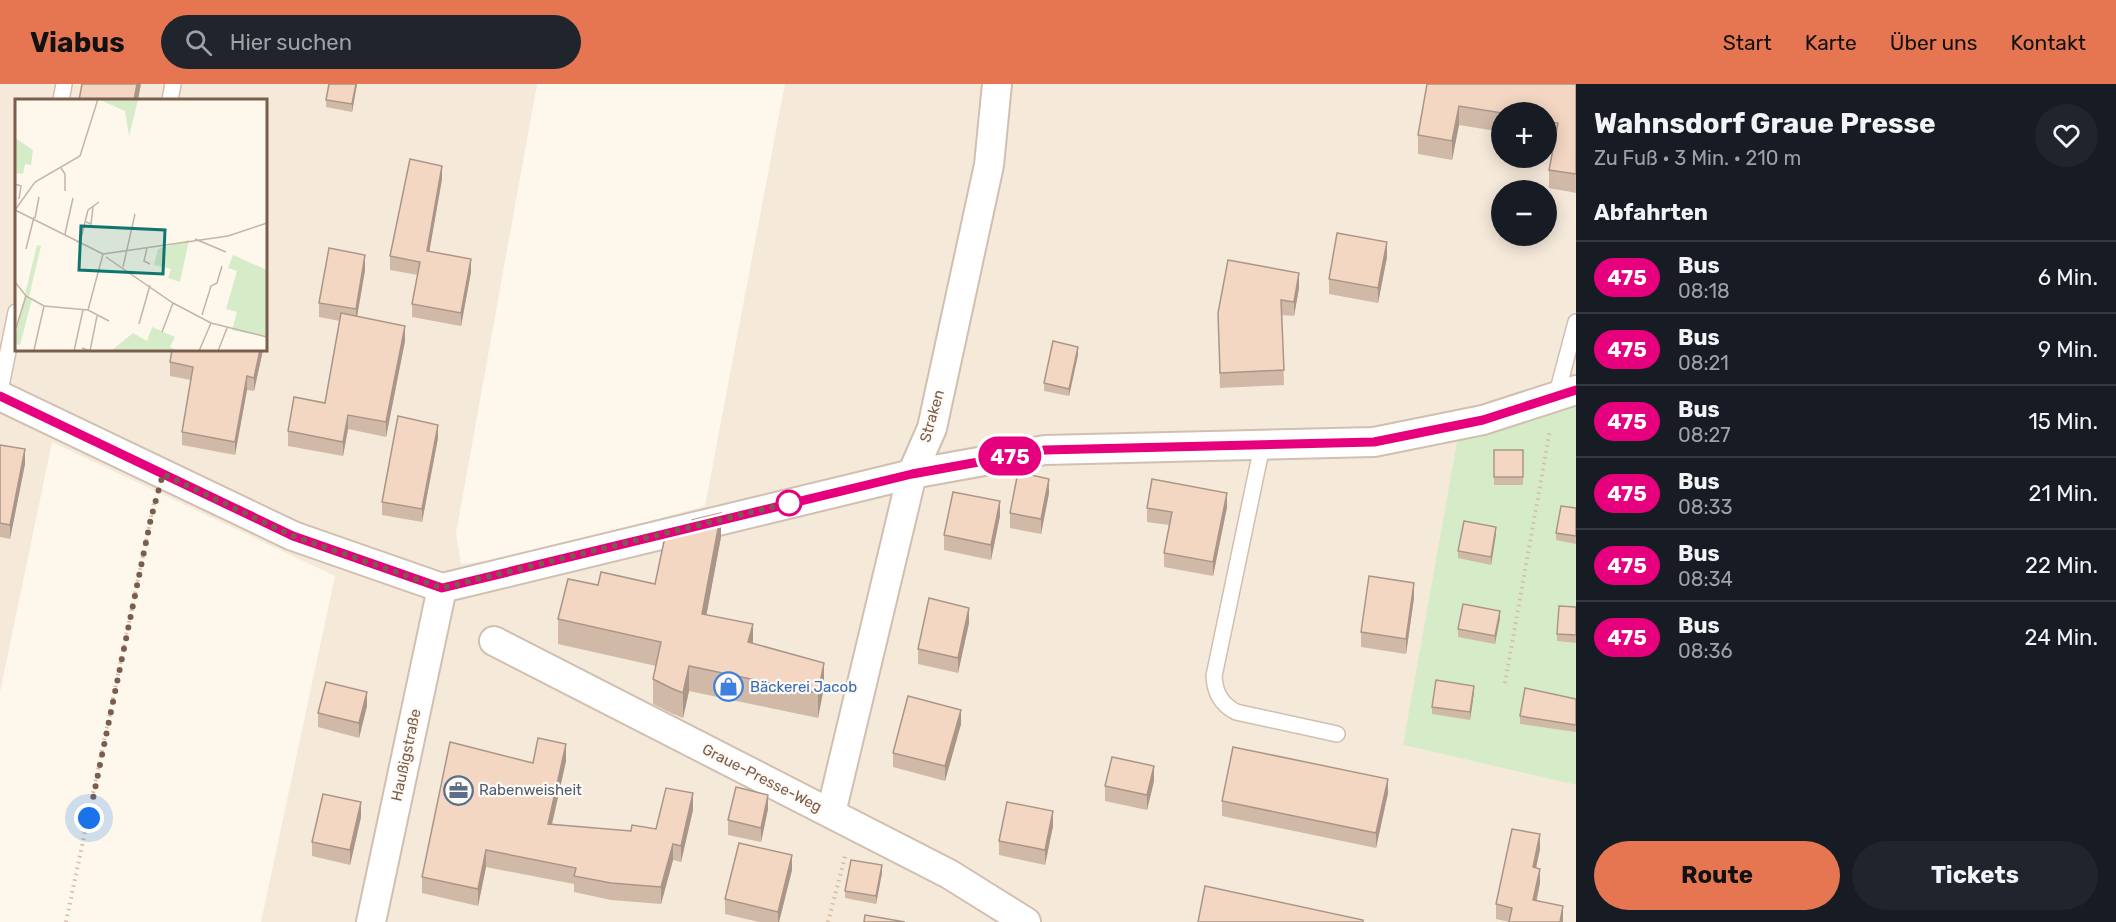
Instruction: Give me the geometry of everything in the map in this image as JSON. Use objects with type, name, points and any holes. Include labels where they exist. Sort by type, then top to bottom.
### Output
[{"type":"street","name":"Straken","points":[[842,819],[912,474],[932,428],[989,165],[997,84]]},
{"type":"street","points":[[0,396],[293,536],[442,588],[912,474],[1045,450],[1374,442],[1483,420],[1566,393]]},
{"type":"street","name":"Haußigstraße","points":[[371,922],[442,588]]},
{"type":"street","name":"Graue-Presse-Weg","points":[[494,641],[949,874],[1026,922]]},
{"type":"lane","points":[[61,99],[64,84]]},
{"type":"lane","points":[[170,99],[173,84]]},
{"type":"lane","points":[[0,391],[15,317]]},
{"type":"lane","points":[[1566,393],[1576,322]]},
{"type":"lane","points":[[1262,446],[1214,676],[1215,687],[1227,708],[1236,712],[1337,734]]},
{"type":"path","points":[[1505,683],[1566,393]]},
{"type":"path","points":[[66,922],[151,518],[163,474]]},
{"type":"path","points":[[828,922],[842,819]]},
{"type":"shaded area","points":[[0,84],[537,84],[456,533],[461,564],[517,557],[705,506],[785,84],[1576,84],[1576,403],[1403,745],[1576,785],[1576,922],[261,922],[335,576],[52,442],[0,692]]},
{"type":"green space","points":[[1576,403],[1576,785],[1403,745],[1457,442]]},
{"type":"building","points":[[82,84],[137,84],[134,99],[79,99]]},
{"type":"building","points":[[329,84],[356,84],[352,104],[326,100]]},
{"type":"building","points":[[1427,84],[1576,84],[1576,174],[1549,170],[1549,168],[1557,168],[1557,102],[1491,102],[1491,111],[1459,106],[1452,141],[1418,135]]},
{"type":"building","points":[[410,159],[442,166],[427,251],[471,259],[461,313],[412,304],[420,262],[390,256]]},
{"type":"building","points":[[1337,233],[1387,242],[1378,288],[1329,279]]},
{"type":"building","points":[[329,248],[365,255],[356,309],[319,303]]},
{"type":"building","points":[[1228,260],[1299,273],[1294,302],[1281,300],[1284,370],[1220,373],[1218,313]]},
{"type":"building","points":[[341,313],[405,326],[386,422],[348,415],[343,442],[288,431],[294,397],[325,403]]},
{"type":"building","points":[[1053,341],[1078,347],[1069,389],[1044,383]]},
{"type":"building","points":[[172,351],[260,351],[254,378],[247,376],[235,442],[182,432],[193,367],[170,362]]},
{"type":"building","points":[[398,416],[438,425],[422,509],[382,502]]},
{"type":"building","points":[[0,445],[25,449],[10,525],[0,523]]},
{"type":"building","points":[[1494,450],[1523,450],[1523,477],[1494,477]]},
{"type":"building","points":[[1018,472],[1049,479],[1041,519],[1010,513]]},
{"type":"building","points":[[1152,479],[1227,493],[1213,562],[1164,553],[1172,512],[1147,508]]},
{"type":"building","points":[[953,492],[1000,501],[991,545],[944,535]]},
{"type":"building","points":[[1561,506],[1576,508],[1576,536],[1556,533]]},
{"type":"building","points":[[721,513],[702,614],[753,624],[748,642],[824,663],[818,693],[689,666],[683,693],[653,679],[661,642],[558,619],[568,579],[598,585],[601,572],[655,584],[667,527],[687,531],[692,520]]},
{"type":"building","points":[[1464,521],[1496,527],[1491,557],[1458,551]]},
{"type":"building","points":[[1369,576],[1414,583],[1406,639],[1361,632]]},
{"type":"building","points":[[929,598],[969,608],[958,658],[918,649]]},
{"type":"building","points":[[1463,604],[1500,611],[1495,636],[1458,629]]},
{"type":"building","points":[[1559,606],[1576,607],[1576,635],[1557,634]]},
{"type":"building","points":[[1436,680],[1474,686],[1470,712],[1432,707]]},
{"type":"building","points":[[326,682],[367,692],[359,723],[318,713]]},
{"type":"building","points":[[1525,688],[1576,699],[1576,725],[1520,716]]},
{"type":"building","points":[[908,696],[961,710],[945,766],[893,753]]},
{"type":"building","points":[[538,738],[566,744],[548,824],[631,831],[632,825],[656,829],[666,788],[693,793],[681,846],[673,844],[661,887],[611,883],[574,876],[576,868],[486,850],[478,889],[422,877],[450,742],[533,763]]},
{"type":"building","points":[[1233,747],[1388,779],[1376,833],[1222,801]]},
{"type":"building","points":[[1112,757],[1154,766],[1147,795],[1105,786]]},
{"type":"building","points":[[736,787],[768,795],[761,828],[728,820]]},
{"type":"building","points":[[323,794],[361,802],[350,850],[312,842]]},
{"type":"building","points":[[1007,802],[1053,811],[1045,850],[999,841]]},
{"type":"building","points":[[1512,829],[1540,834],[1533,867],[1540,869],[1533,900],[1563,906],[1560,922],[1509,922],[1512,908],[1496,904]]},
{"type":"building","points":[[739,843],[792,855],[778,912],[725,899]]},
{"type":"building","points":[[851,860],[882,865],[876,896],[845,891]]},
{"type":"building","points":[[1205,886],[1363,920],[1363,922],[1198,922]]},
{"type":"building","points":[[865,915],[905,922],[864,922]]},
{"type":"bus line","name":"475","points":[[0,396],[293,536],[442,588],[912,474],[1045,450],[1374,442],[1483,420],[1576,390]]},
{"type":"place","name":"Bäckerei Jacob","points":[[729,687]]},
{"type":"place","name":"Rabenweisheit","points":[[458,790]]},
{"type":"route","points":[[89,818],[151,518],[163,474],[293,536],[442,588],[789,503]]}]
